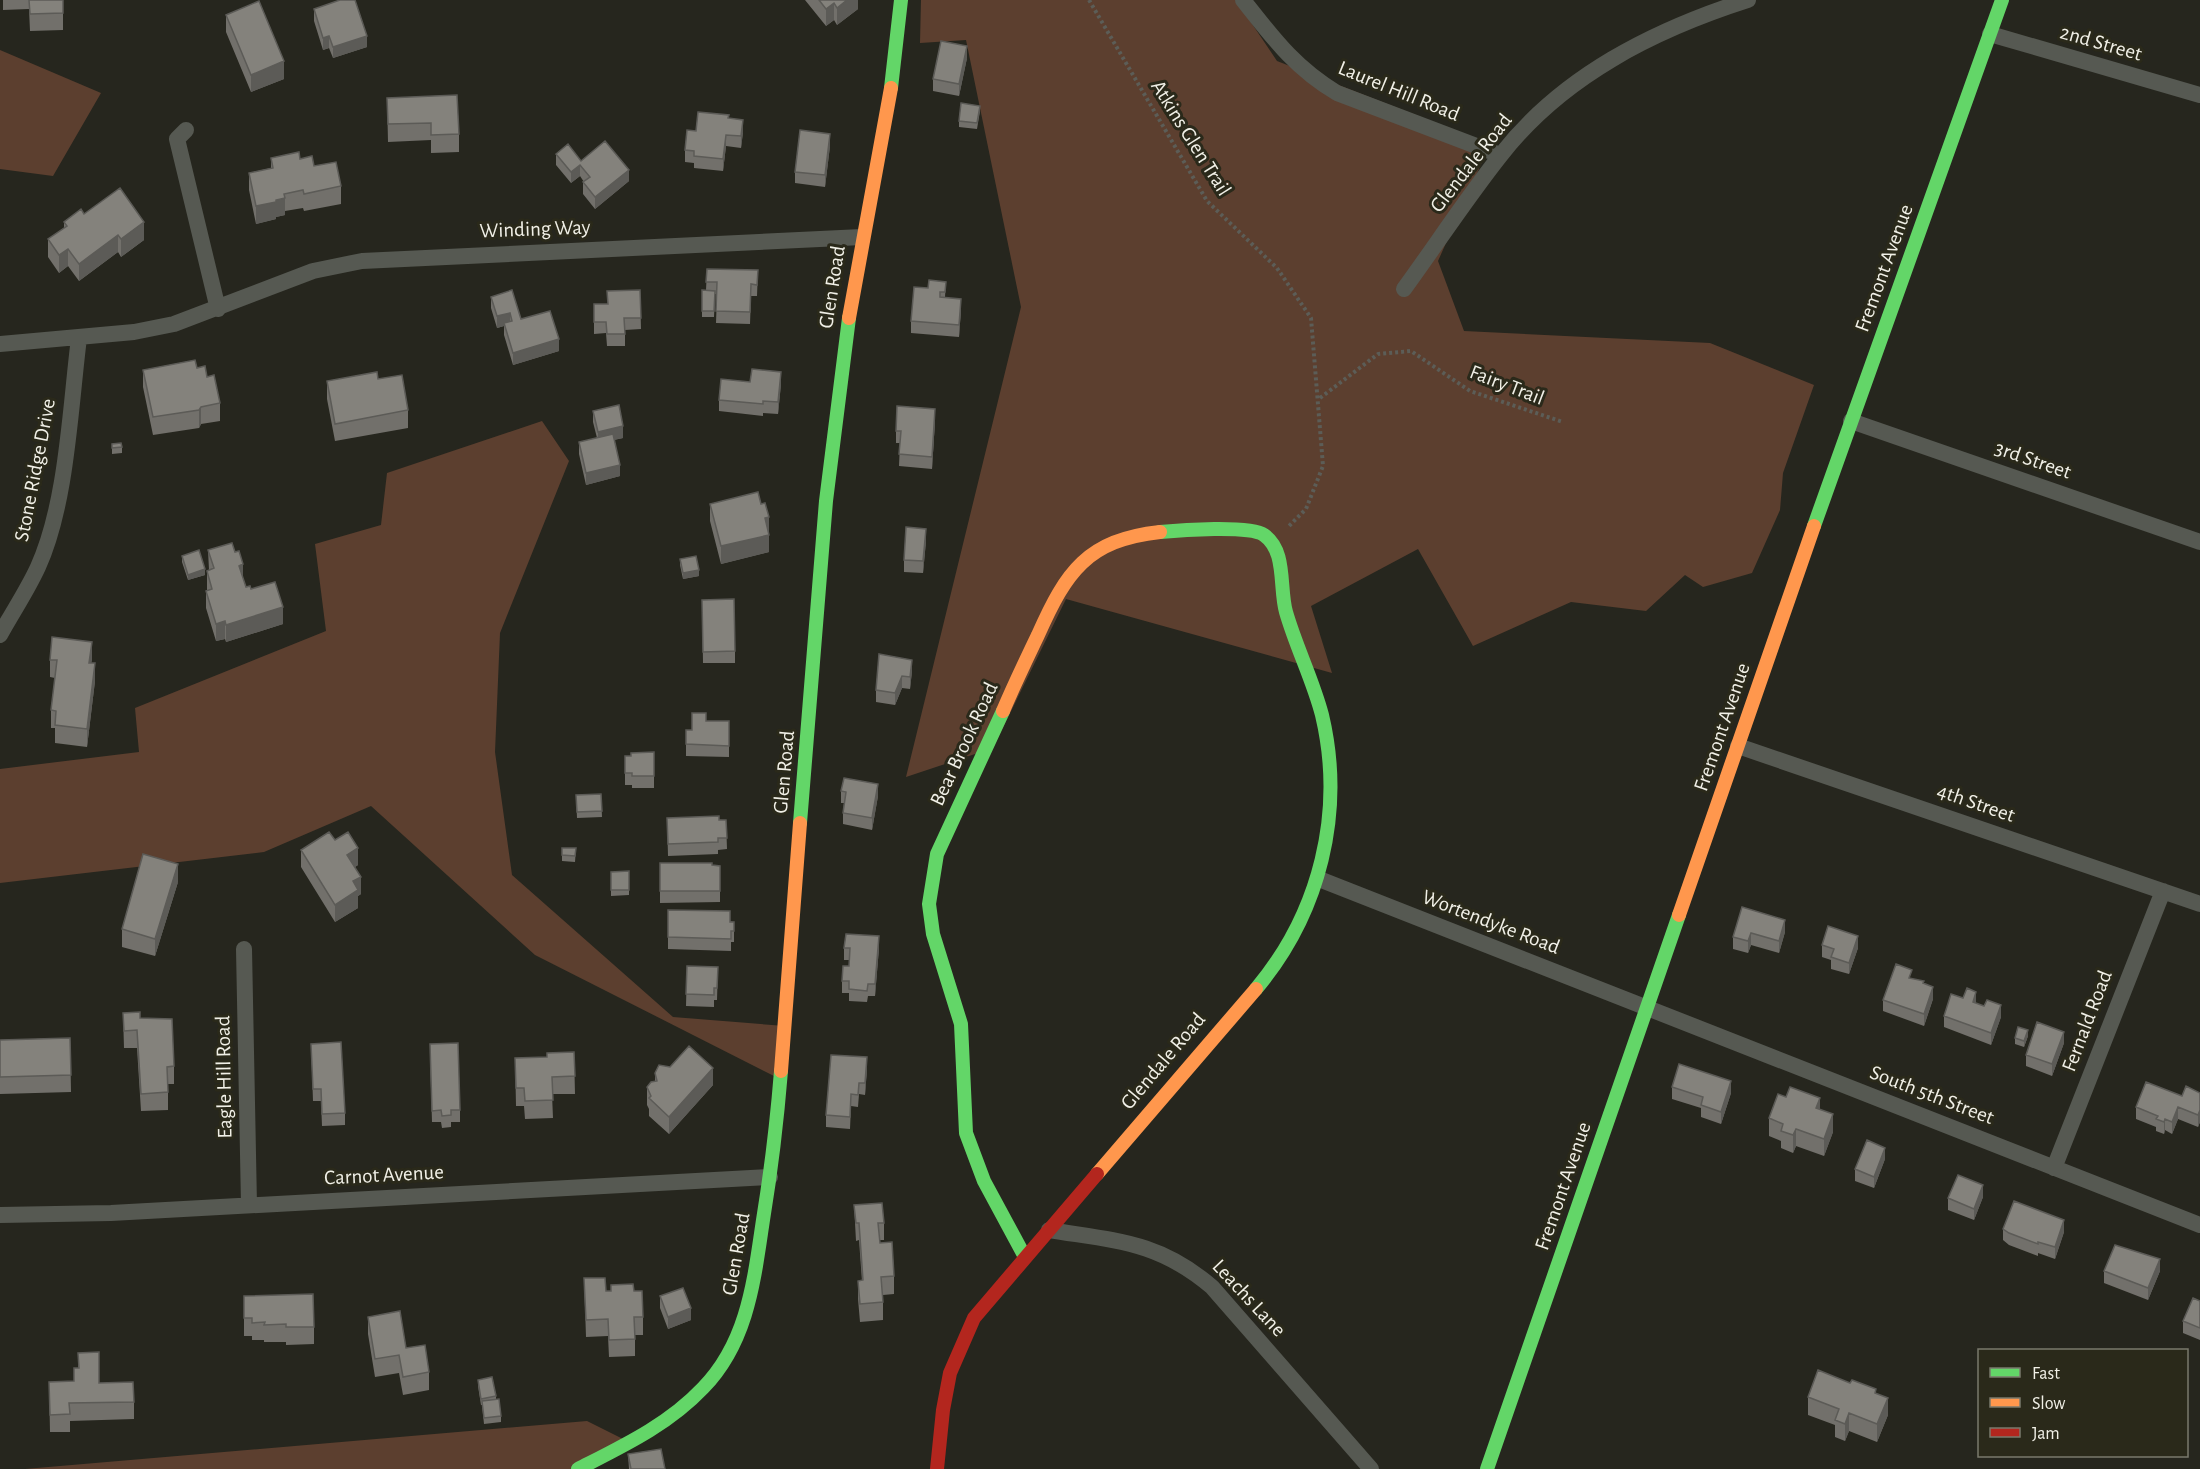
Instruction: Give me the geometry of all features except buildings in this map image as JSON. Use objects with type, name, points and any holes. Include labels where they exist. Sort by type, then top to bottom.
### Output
[{"type":"street","name":"Glen Road","points":[[578,1469],[662,1425],[681,1412],[704,1388],[726,1359],[741,1330],[752,1298],[776,1132],[826,501],[842,363],[862,237],[894,70],[901,0]]},
{"type":"street","name":"Laurel Hill Road","points":[[1243,0],[1276,43],[1313,79],[1337,93],[1500,154]]},
{"type":"street","name":"Glendale Road","points":[[1404,290],[1500,154],[1563,93],[1605,63],[1649,37],[1692,18],[1748,0]]},
{"type":"street","name":"Fremont Avenue","points":[[1487,1469],[1851,421],[2002,0]]},
{"type":"street","name":"2nd Street","points":[[1990,34],[2200,94]]},
{"type":"street","points":[[186,130],[177,139],[219,309]]},
{"type":"street","name":"Winding Way","points":[[0,344],[79,338],[164,326],[219,309],[271,285],[313,271],[362,261],[406,257],[862,237]]},
{"type":"street","name":"Stone Ridge Drive","points":[[0,636],[38,567],[52,527],[64,459],[79,338]]},
{"type":"street","name":"3rd Street","points":[[1851,421],[2200,542]]},
{"type":"street","name":"Bear Brook Road","points":[[1026,1257],[974,1158],[966,1134],[963,1108],[965,1057],[961,1023],[933,931],[929,906],[931,881],[937,854],[1058,590],[1081,561],[1112,541],[1146,532],[1254,530],[1264,533],[1274,542]]},
{"type":"street","name":"Glendale Road","points":[[937,1469],[943,1398],[951,1366],[974,1318],[1270,972],[1292,939],[1319,879],[1328,840],[1332,805],[1330,763],[1323,717],[1286,609],[1278,552],[1274,542]]},
{"type":"street","name":"4th Street","points":[[1738,746],[2200,903]]},
{"type":"street","name":"Wortendyke Road","points":[[1319,879],[1647,1008]]},
{"type":"street","name":"Fernald Road","points":[[2054,1168],[2163,891]]},
{"type":"street","name":"Eagle Hill Road","points":[[244,949],[249,1205]]},
{"type":"street","name":"South 5th Street","points":[[1647,1008],[2200,1225]]},
{"type":"street","name":"Carnot Avenue","points":[[0,1215],[249,1205],[770,1177]]},
{"type":"street","name":"Leachs Lane","points":[[1049,1230],[1142,1246],[1168,1256],[1191,1269],[1212,1287],[1371,1469]]},
{"type":"path","name":"Atkins Glen Trail","points":[[1089,0],[1208,201],[1277,268],[1311,318],[1323,466],[1306,509],[1274,542]]},
{"type":"path","name":"Fairy Trail","points":[[1319,398],[1378,354],[1411,351],[1470,391],[1563,422]]},
{"type":"shaded area","points":[[921,0],[1236,0],[1277,61],[1490,144],[1438,261],[1464,331],[1710,343],[1814,385],[1783,473],[1780,510],[1752,573],[1703,587],[1685,575],[1646,611],[1571,602],[1473,646],[1418,549],[1311,606],[1332,673],[1066,599],[993,748],[906,777],[1021,307],[966,40],[920,43]]},
{"type":"shaded area","points":[[0,50],[101,93],[53,176],[0,169]]},
{"type":"shaded area","points":[[542,421],[569,461],[500,633],[495,752],[512,875],[673,1017],[785,1026],[780,1079],[535,955],[371,806],[264,852],[0,883],[0,769],[139,752],[135,708],[326,631],[315,544],[381,525],[387,473]]},
{"type":"shaded area","points":[[587,1421],[629,1442],[578,1469],[25,1469]]},
{"type":"traffic: fast","points":[[891,88],[901,0]]},
{"type":"traffic: fast","points":[[1814,526],[2002,0]]},
{"type":"traffic: fast","points":[[800,823],[826,501],[849,318]]},
{"type":"traffic: fast","points":[[1160,532],[1245,530],[1264,535],[1271,542],[1279,560],[1286,612],[1322,715],[1328,752],[1330,788],[1328,824],[1322,860],[1297,928],[1256,989]]},
{"type":"traffic: fast","points":[[1003,711],[937,854],[929,904],[933,934],[961,1024],[966,1133],[984,1181],[1025,1257]]},
{"type":"traffic: fast","points":[[1487,1469],[1679,915]]},
{"type":"traffic: fast","points":[[578,1469],[644,1434],[675,1413],[703,1388],[730,1351],[752,1287],[771,1165],[781,1071]]},
{"type":"traffic: slow","points":[[849,318],[891,88]]},
{"type":"traffic: slow","points":[[1679,915],[1814,526]]},
{"type":"traffic: slow","points":[[1003,711],[1048,613],[1059,593],[1082,563],[1097,551],[1114,543],[1135,536],[1160,532]]},
{"type":"traffic: slow","points":[[781,1071],[800,823]]},
{"type":"traffic: slow","points":[[1097,1174],[1256,989]]},
{"type":"traffic: jam","points":[[937,1469],[943,1410],[950,1373],[974,1318],[1097,1174]]}]
